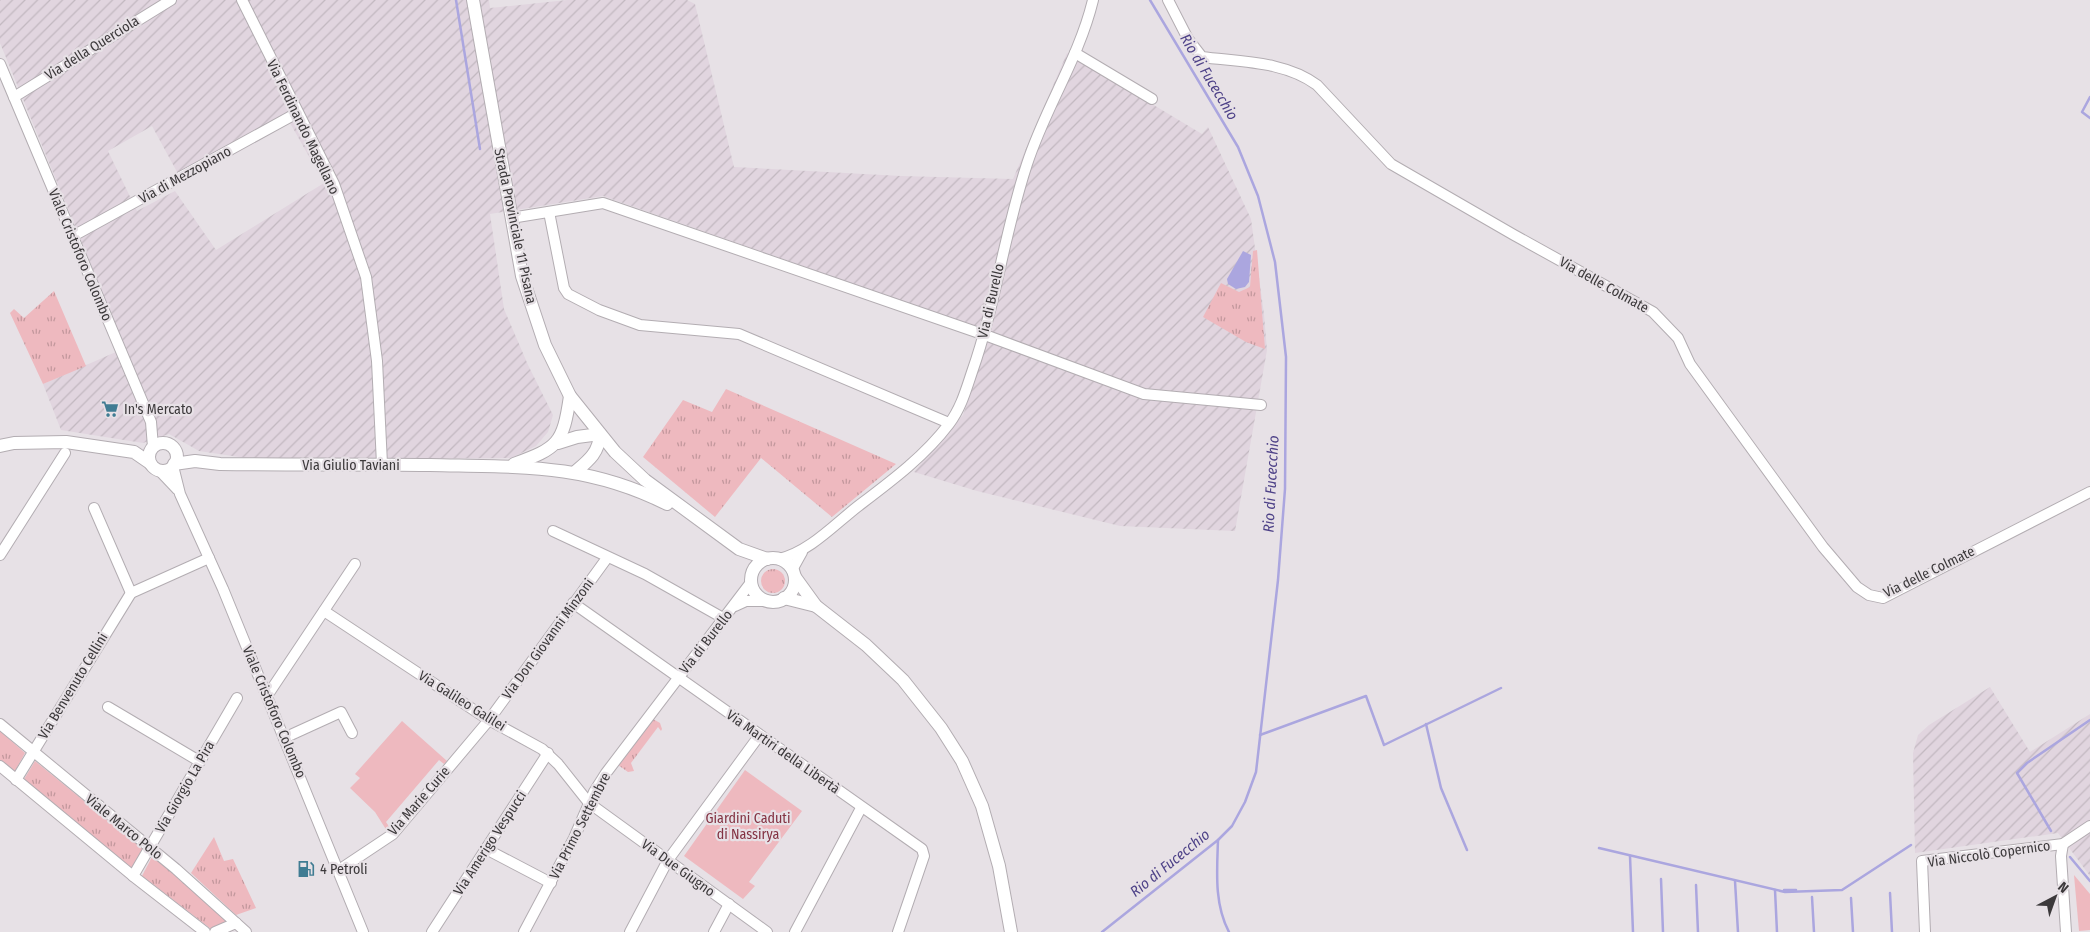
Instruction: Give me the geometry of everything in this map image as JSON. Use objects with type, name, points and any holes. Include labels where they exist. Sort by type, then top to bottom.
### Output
[{"type":"main road","name":"Strada Provinciale 11 Pisana","points":[[474,0],[511,218],[530,304],[545,345],[570,396],[600,434],[645,480],[739,549],[773,559],[793,573],[816,606],[866,645],[902,680],[942,728],[956,752],[982,806],[992,836],[1011,932]]},
{"type":"main road","points":[[558,443],[566,422],[570,396]]},
{"type":"main road","name":"Via Giulio Taviani","points":[[507,466],[542,454],[558,443],[577,437],[600,434]]},
{"type":"main road","points":[[575,472],[594,455],[599,445],[600,434]]},
{"type":"main road","points":[[0,446],[14,443],[66,442],[134,452],[152,448],[163,443],[173,447]]},
{"type":"main road","name":"Via Giulio Taviani","points":[[173,447],[195,461]]},
{"type":"main road","name":"Viale Cristoforo Colombo","points":[[173,447],[176,457],[174,465]]},
{"type":"main road","name":"Viale Cristoforo Colombo","points":[[152,448],[149,457],[155,466]]},
{"type":"main road","points":[[134,452],[155,466],[168,470],[174,465]]},
{"type":"main road","name":"Via Giulio Taviani","points":[[174,465],[195,461],[220,464],[382,464],[550,468],[575,472],[613,482],[646,494],[697,519]]},
{"type":"main road","name":"Strada Provinciale 11 Pisana","points":[[739,549],[750,567],[759,596],[771,601],[784,598],[816,606]]},
{"type":"main road","points":[[752,578],[757,565],[773,559]]},
{"type":"main road","points":[[784,598],[792,589],[793,573]]},
{"type":"street","name":"Via della Querciola","points":[[14,97],[171,0]]},
{"type":"street","name":"Via Ferdinando Magellano","points":[[242,0],[334,184],[366,277],[377,361],[382,464]]},
{"type":"street","name":"Via di Burello","points":[[773,559],[788,557],[808,546],[910,466],[949,423],[961,405],[985,335],[1014,201],[1030,155],[1086,30],[1093,0]]},
{"type":"street","name":"Via delle Colmate","points":[[1168,0],[1188,38],[1202,57],[1288,68],[1303,74],[1317,85],[1391,164],[1514,235],[1654,312],[1678,338],[1690,364],[1823,547],[1857,587],[1869,595],[1883,598],[2090,492]]},
{"type":"street","points":[[1075,53],[1152,99]]},
{"type":"street","name":"Viale Cristoforo Colombo","points":[[0,64],[151,422],[152,448]]},
{"type":"street","name":"Via di Mezzopiano","points":[[72,236],[297,113]]},
{"type":"street","points":[[511,218],[603,203],[985,335],[1144,394],[1261,405]]},
{"type":"street","points":[[549,212],[564,288],[568,294],[599,310],[640,325],[739,334],[949,423]]},
{"type":"street","points":[[0,554],[65,453]]},
{"type":"street","name":"Viale Cristoforo Colombo","points":[[174,465],[180,494]]},
{"type":"street","name":"Viale Cristoforo Colombo","points":[[155,466],[171,481],[180,494],[209,558],[363,932]]},
{"type":"street","points":[[94,508],[130,593],[209,558]]},
{"type":"street","points":[[553,532],[645,574],[722,618]]},
{"type":"street","name":"Via di Burello","points":[[793,573],[795,562],[808,546]]},
{"type":"street","name":"Via Don Giovanni Minzoni","points":[[489,720],[607,558]]},
{"type":"street","points":[[267,696],[355,564]]},
{"type":"street","name":"Via di Burello","points":[[678,678],[722,618],[734,606],[752,578]]},
{"type":"street","name":"Via Benvenuto Cellini","points":[[16,780],[130,593]]},
{"type":"street","name":"Via di Burello","points":[[734,606],[746,601],[771,601]]},
{"type":"street","name":"Via Martiri della Libertà","points":[[573,603],[924,852],[898,932]]},
{"type":"street","name":"Via Galileo Galilei","points":[[324,611],[489,720],[548,753],[589,803]]},
{"type":"street","name":"Via Primo Settembre","points":[[524,932],[551,882],[589,803],[610,766],[678,678]]},
{"type":"street","name":"Via Giorgio La Pira","points":[[133,876],[237,698]]},
{"type":"street","points":[[108,707],[200,761]]},
{"type":"street","points":[[284,738],[341,712],[352,734]]},
{"type":"street","name":"Via Marie Curie","points":[[339,870],[393,834],[489,720]]},
{"type":"street","name":"Viale Marco Polo","points":[[0,724],[149,848],[246,932]]},
{"type":"street","points":[[630,932],[668,860],[760,736]]},
{"type":"street","name":"Via Amerigo Vespucci","points":[[432,932],[548,753]]},
{"type":"street","points":[[0,766],[133,876],[205,932]]},
{"type":"street","name":"Via Due Giugno","points":[[589,803],[767,932]]},
{"type":"street","points":[[796,932],[861,808]]},
{"type":"street","points":[[2066,932],[2061,856],[2064,844],[2090,826]]},
{"type":"street","name":"Via Niccolò Copernico","points":[[1925,932],[1922,861],[2064,844]]},
{"type":"street","points":[[486,849],[551,882]]},
{"type":"street","points":[[714,932],[728,904]]},
{"type":"street","points":[[216,932],[236,923]]},
{"type":"shaded area","points":[[0,0],[489,0],[490,8],[567,0],[687,0],[695,4],[734,167],[901,176],[1013,179],[1067,53],[1202,134],[1208,127],[1251,219],[1267,350],[1235,531],[1120,526],[977,491],[914,472],[963,415],[991,332],[603,196],[490,214],[504,309],[528,365],[553,415],[548,432],[536,446],[511,458],[259,460],[199,451],[169,434],[143,443],[61,430],[43,384],[125,348],[0,43]],"holes":[[[290,123],[324,183],[216,250],[175,191],[137,211],[108,151],[152,126],[183,183]]]},
{"type":"shaded area","points":[[1243,251],[1251,255],[1249,282],[1245,287],[1236,289],[1228,284],[1227,279]]},
{"type":"shaded area","points":[[1990,687],[2030,752],[2090,714],[2090,876],[2058,833],[1915,853],[1913,753],[1918,735],[1929,725]]},
{"type":"green space","points":[[1257,250],[1265,349],[1246,342],[1203,317],[1221,283],[1239,292],[1250,287],[1253,251]]},
{"type":"green space","points":[[54,291],[86,366],[43,384],[10,313],[14,309],[24,318]]},
{"type":"green space","points":[[726,389],[896,464],[832,517],[761,458],[715,517],[643,457],[683,400],[712,412]]},
{"type":"green space","points":[[773,569],[778,570],[784,576],[784,586],[778,592],[773,593],[768,592],[762,586],[761,581],[762,576],[768,570]]},
{"type":"green space","points":[[653,719],[660,723],[662,729],[661,731],[658,727],[631,763],[634,771],[628,772],[618,765]]},
{"type":"green space","points":[[402,721],[447,761],[444,764],[439,760],[386,822],[390,828],[387,831],[375,812],[350,788],[360,778],[355,774]]},
{"type":"green space","points":[[0,731],[25,753],[14,773],[0,761]]},
{"type":"green space","points":[[35,761],[143,849],[132,869],[23,781]]},
{"type":"green space","name":"Giardini Caduti di Nassirya","points":[[745,770],[802,811],[749,882],[755,886],[743,899],[684,856]]},
{"type":"green space","points":[[214,837],[224,861],[233,859],[256,908],[236,915],[191,873]]},
{"type":"green space","points":[[153,855],[229,921],[211,929],[142,876]]},
{"type":"green space","points":[[2074,875],[2090,894],[2090,930],[2079,931]]},
{"type":"waterway","points":[[456,0],[480,149]]},
{"type":"waterway","name":"Rio di Fucecchio","points":[[1102,932],[1218,840],[1232,826],[1245,802],[1256,772],[1278,580],[1285,489],[1286,357],[1275,262],[1258,196],[1238,147],[1150,0]]},
{"type":"waterway","points":[[2090,97],[2082,112],[2090,118]]},
{"type":"waterway","points":[[1260,735],[1366,696],[1384,745],[1501,688]]},
{"type":"waterway","points":[[2051,831],[2017,773],[2027,763],[2090,720]]},
{"type":"waterway","points":[[1426,724],[1441,788],[1467,850]]},
{"type":"waterway","points":[[1218,840],[1217,875],[1219,899],[1224,921],[1229,932]]},
{"type":"waterway","points":[[1599,848],[1785,892],[1842,890],[1911,845]]},
{"type":"waterway","points":[[1630,856],[1633,932]]},
{"type":"waterway","points":[[2070,857],[2090,881]]},
{"type":"waterway","points":[[1661,879],[1663,932]]},
{"type":"waterway","points":[[1735,881],[1738,932]]},
{"type":"waterway","points":[[1696,885],[1698,932]]},
{"type":"waterway","points":[[1775,890],[1777,932]]},
{"type":"waterway","points":[[1784,890],[1796,890]]},
{"type":"waterway","points":[[1890,893],[1892,932]]},
{"type":"waterway","points":[[1812,897],[1814,932]]},
{"type":"waterway","points":[[1851,898],[1853,932]]},
{"type":"place","name":"In's Mercato","points":[[110,409]]},
{"type":"place","name":"4 Petroli","points":[[306,869]]}]
